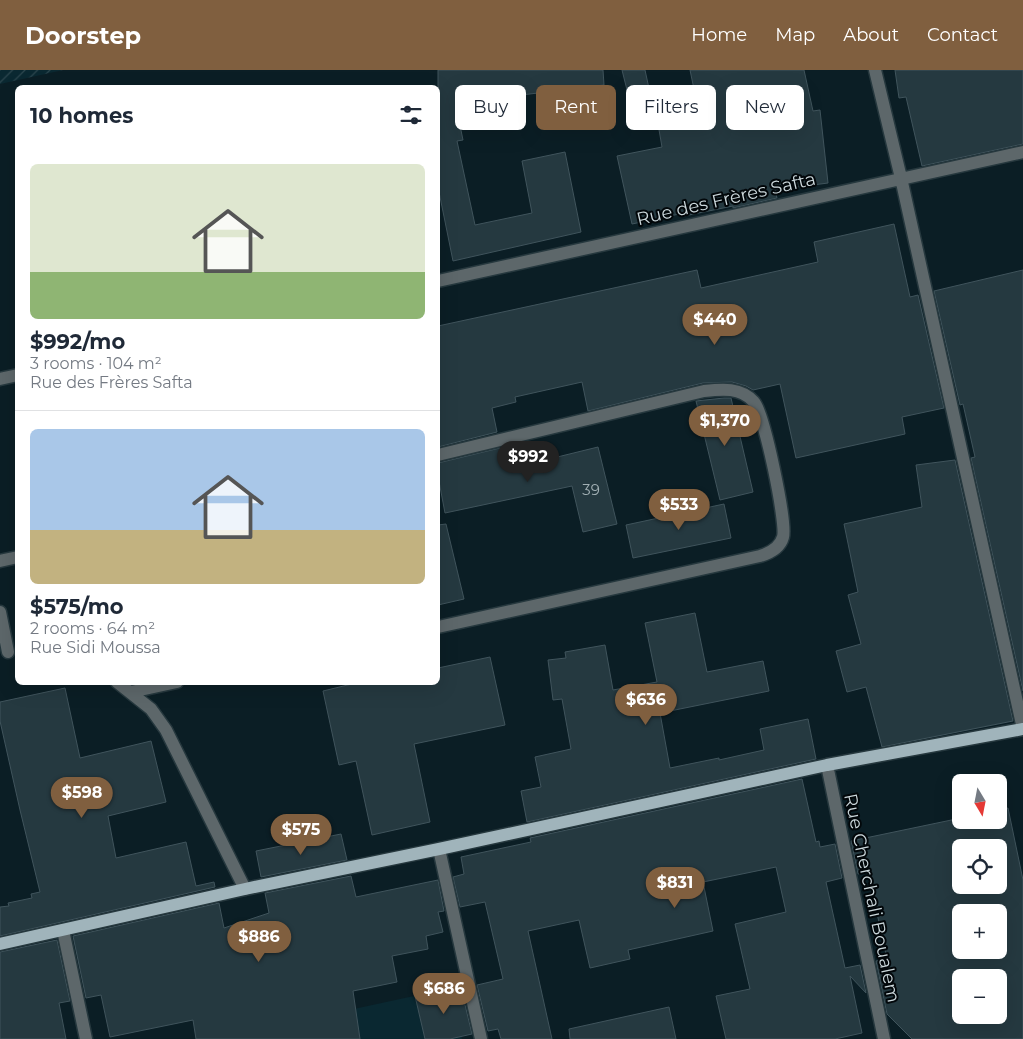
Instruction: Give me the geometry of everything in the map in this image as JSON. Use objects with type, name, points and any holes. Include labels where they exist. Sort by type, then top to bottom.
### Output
[{"type":"main road","points":[[0,944],[245,889],[827,765],[1023,729]]},
{"type":"street","points":[[875,70],[902,178],[1023,729]]},
{"type":"street","name":"Rue des Frères Safta","points":[[440,281],[1023,152]]},
{"type":"street","points":[[0,379],[15,376]]},
{"type":"street","points":[[440,456],[704,391],[727,389],[744,393],[756,403],[762,418],[784,528],[783,538],[778,546],[772,552],[760,556],[440,627]]},
{"type":"street","points":[[0,561],[15,558]]},
{"type":"street","points":[[0,612],[9,652]]},
{"type":"street","points":[[121,685],[151,709],[166,730],[245,889]]},
{"type":"street","points":[[131,692],[163,685]]},
{"type":"street","name":"Rue Cherchali Boualem","points":[[827,765],[884,1039]]},
{"type":"street","points":[[439,849],[481,1039]]},
{"type":"street","points":[[63,930],[86,1039]]},
{"type":"shaded area","points":[[0,70],[63,70],[0,84]]},
{"type":"shaded area","points":[[451,988],[462,1039],[215,1039]]},
{"type":"building","points":[[438,70],[603,70],[604,85],[536,85],[536,93],[526,94],[526,85],[455,85],[455,130],[461,130],[463,140],[457,141],[475,225],[532,213],[522,161],[565,152],[581,232],[453,261],[440,197],[440,85],[438,85]]},
{"type":"building","points":[[622,70],[645,70],[648,85],[626,86]]},
{"type":"building","points":[[690,70],[804,70],[813,111],[820,110],[828,183],[775,190],[777,198],[733,208],[733,206],[684,216],[684,213],[632,224],[617,156],[662,147],[659,130],[716,130],[716,85],[693,85]]},
{"type":"building","points":[[895,70],[1023,70],[1023,144],[922,166],[906,97],[899,98]]},
{"type":"building","points":[[894,224],[910,297],[918,295],[944,408],[902,417],[905,434],[796,458],[780,384],[753,390],[732,382],[703,383],[588,411],[582,382],[515,397],[516,402],[492,408],[497,432],[440,446],[440,326],[697,270],[701,288],[818,262],[814,242]]},
{"type":"building","points":[[1023,270],[1023,691],[971,458],[975,457],[963,404],[960,405],[934,291]]},
{"type":"building","points":[[731,398],[753,492],[720,500],[696,401]]},
{"type":"building","points":[[598,447],[617,524],[583,532],[572,486],[445,513],[440,487],[440,463],[500,448],[504,465],[537,458],[537,462]]},
{"type":"building","points":[[955,460],[1013,721],[882,747],[866,687],[847,692],[836,651],[861,644],[848,595],[858,592],[844,524],[922,507],[916,465]]},
{"type":"building","points":[[724,504],[731,538],[633,558],[626,525]]},
{"type":"building","points":[[446,524],[464,599],[440,605],[440,525]]},
{"type":"building","points":[[695,613],[707,672],[763,661],[769,691],[660,713],[670,768],[764,750],[760,729],[808,719],[816,759],[527,822],[521,791],[541,787],[535,757],[571,749],[562,699],[553,700],[548,660],[566,658],[565,652],[605,645],[613,690],[657,682],[645,623]]},
{"type":"building","points":[[490,657],[505,725],[414,744],[430,822],[372,835],[356,761],[339,765],[323,691],[348,685],[440,685],[440,668]]},
{"type":"building","points":[[65,688],[80,758],[151,741],[166,802],[108,816],[116,858],[186,842],[196,886],[214,882],[215,887],[0,936],[0,907],[9,906],[8,903],[32,898],[31,894],[40,892],[0,721],[0,702]]},
{"type":"building","points":[[802,779],[816,842],[819,841],[820,847],[835,844],[842,878],[826,882],[845,968],[860,965],[866,993],[850,976],[862,1033],[835,1039],[726,1039],[716,996],[750,989],[735,924],[786,912],[776,867],[703,882],[713,931],[628,950],[630,959],[590,968],[579,920],[528,931],[552,1039],[501,1039],[498,1029],[488,1031],[477,985],[503,979],[485,902],[460,907],[453,877],[464,874],[461,857],[531,842],[530,838]]},
{"type":"building","points":[[1008,808],[1023,880],[1023,1039],[912,1039],[887,1014],[876,961],[887,959],[868,872],[858,874],[851,841],[952,820],[952,829],[1008,829]]},
{"type":"building","points":[[341,834],[347,860],[261,877],[256,851]]},
{"type":"building","points":[[351,876],[356,897],[438,880],[444,911],[438,912],[443,932],[426,936],[428,949],[392,956],[397,982],[353,991],[360,1039],[196,1039],[193,1020],[110,1037],[101,995],[86,998],[73,936],[219,903],[224,928],[269,913],[265,893]]},
{"type":"building","points":[[57,940],[70,1001],[59,1003],[66,1039],[0,1039],[0,952]]},
{"type":"building","points":[[451,988],[451,990],[461,988],[472,1034],[450,1039],[425,1039],[415,996]]},
{"type":"building","points":[[669,1007],[676,1039],[570,1039],[569,1029]]}]
